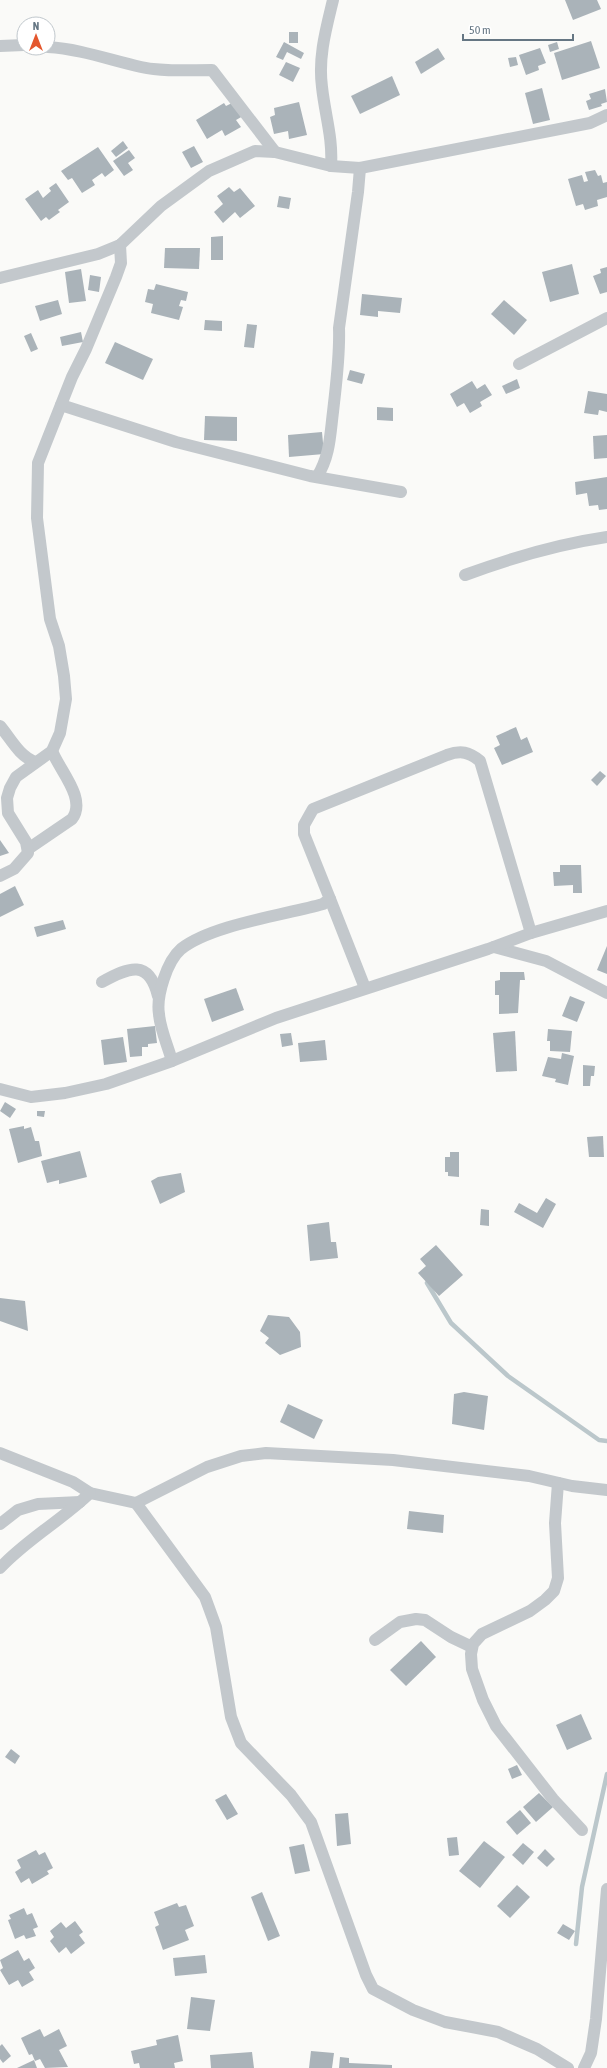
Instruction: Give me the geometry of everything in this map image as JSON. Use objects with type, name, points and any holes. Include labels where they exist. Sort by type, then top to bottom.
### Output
[{"type":"street","points":[[331,166],[332,146],[322,87],[321,63],[323,41],[333,0]]},
{"type":"street","points":[[0,46],[16,45]]},
{"type":"street","points":[[56,48],[82,51],[143,68],[212,70],[275,152]]},
{"type":"street","points":[[0,278],[98,254],[120,245],[161,206],[209,171],[255,152],[275,152],[331,166],[360,168],[590,122],[607,115]]},
{"type":"street","points":[[318,477],[325,464],[331,438],[340,349],[339,328],[360,168]]},
{"type":"street","points":[[0,876],[14,869],[28,853],[26,842],[8,813],[7,798],[16,777],[52,751],[60,733],[66,699],[60,654],[50,619],[37,510],[38,463],[61,405],[116,277],[121,263],[120,245]]},
{"type":"street","points":[[519,364],[607,318]]},
{"type":"street","points":[[61,405],[176,442],[318,477],[401,492]]},
{"type":"street","points":[[465,575],[506,560],[581,541],[607,537]]},
{"type":"street","points":[[0,726],[21,753],[28,759],[35,762]]},
{"type":"street","points":[[28,849],[72,820],[76,813],[77,802],[52,751]]},
{"type":"street","points":[[365,988],[304,834],[304,825],[313,809],[458,751],[470,753],[480,761],[531,933]]},
{"type":"street","points":[[0,787],[13,782]]},
{"type":"street","points":[[158,996],[162,982],[180,950],[207,935],[253,921],[323,904],[330,899]]},
{"type":"street","points":[[0,1089],[32,1097],[65,1093],[106,1084],[172,1061],[276,1018],[494,947],[531,933],[607,911]]},
{"type":"street","points":[[494,947],[546,961],[607,993]]},
{"type":"street","points":[[102,982],[124,971],[139,970],[150,975],[155,984],[158,996],[158,1015],[172,1061]]},
{"type":"street","points":[[0,1453],[73,1482],[90,1492],[136,1503],[205,1597],[216,1627],[231,1717],[241,1743],[291,1795],[311,1822],[366,1975],[374,1989],[413,2010],[445,2022],[498,2032],[537,2049],[568,2068]]},
{"type":"street","points":[[136,1503],[207,1467],[241,1456],[266,1453],[393,1460],[529,1476],[558,1483],[607,1490]]},
{"type":"street","points":[[558,1483],[555,1524],[558,1578],[554,1591],[530,1611],[482,1634],[472,1647],[472,1669],[483,1700],[496,1726],[553,1799],[582,1830]]},
{"type":"street","points":[[0,1568],[17,1550],[80,1502],[90,1492]]},
{"type":"street","points":[[0,1524],[18,1510],[38,1504],[80,1502]]},
{"type":"street","points":[[375,1640],[400,1622],[416,1619],[425,1620],[451,1637],[472,1647]]},
{"type":"street","points":[[584,2068],[591,2053],[596,2019],[607,1889]]},
{"type":"building","points":[[565,0],[597,0],[601,9],[573,20]]},
{"type":"building","points":[[289,32],[298,32],[298,43],[289,43]]},
{"type":"building","points":[[591,41],[600,68],[562,80],[554,53]]},
{"type":"building","points":[[284,42],[304,53],[301,59],[287,52],[283,60],[276,57]]},
{"type":"building","points":[[557,42],[559,49],[550,52],[548,45]]},
{"type":"building","points":[[438,48],[445,59],[421,74],[415,62]]},
{"type":"building","points":[[540,48],[546,63],[538,66],[539,70],[526,75],[519,55]]},
{"type":"building","points":[[516,57],[518,65],[510,67],[508,58]]},
{"type":"building","points":[[286,62],[300,68],[293,82],[279,75]]},
{"type":"building","points":[[392,76],[400,95],[360,114],[351,96]]},
{"type":"building","points":[[542,88],[550,120],[533,124],[525,93]]},
{"type":"building","points":[[605,89],[607,102],[601,104],[602,106],[589,110],[586,101],[591,99],[589,94]]},
{"type":"building","points":[[234,102],[243,116],[236,120],[241,127],[225,136],[222,130],[207,139],[196,120],[224,103],[226,106]]},
{"type":"building","points":[[299,102],[307,135],[289,139],[288,131],[274,134],[270,117],[275,115],[274,108]]},
{"type":"building","points":[[123,141],[128,148],[116,157],[111,151]]},
{"type":"building","points":[[194,146],[203,162],[191,168],[182,152]]},
{"type":"building","points":[[98,147],[114,170],[105,177],[102,173],[92,180],[95,185],[82,193],[72,178],[68,180],[61,171]]},
{"type":"building","points":[[129,150],[135,158],[128,163],[133,170],[124,176],[113,161]]},
{"type":"building","points":[[595,170],[598,176],[601,175],[603,183],[607,182],[607,197],[597,200],[598,206],[585,210],[583,204],[576,206],[568,179],[582,175],[584,182],[588,181],[585,172]]},
{"type":"building","points":[[56,183],[69,202],[58,210],[60,212],[49,220],[46,217],[41,221],[25,199],[38,190],[43,198],[51,191],[49,188]]},
{"type":"building","points":[[229,187],[234,192],[240,188],[255,206],[240,218],[235,212],[223,223],[214,212],[223,204],[217,196]]},
{"type":"building","points":[[279,196],[291,198],[289,209],[277,207]]},
{"type":"building","points":[[223,236],[223,260],[211,260],[211,237]]},
{"type":"building","points":[[165,248],[200,248],[199,269],[164,268]]},
{"type":"building","points":[[572,264],[579,294],[550,302],[542,272]]},
{"type":"building","points":[[607,267],[607,292],[600,294],[593,276],[601,273],[600,269]]},
{"type":"building","points":[[81,269],[86,301],[69,303],[65,272]]},
{"type":"building","points":[[90,275],[101,277],[99,292],[88,290]]},
{"type":"building","points":[[156,284],[188,292],[186,301],[181,300],[179,306],[183,307],[179,320],[151,313],[153,304],[145,302],[148,289],[154,290]]},
{"type":"building","points":[[362,294],[402,298],[400,313],[378,311],[378,317],[360,315]]},
{"type":"building","points":[[58,300],[62,314],[40,321],[35,306]]},
{"type":"building","points":[[504,300],[527,320],[514,335],[491,314]]},
{"type":"building","points":[[205,320],[222,321],[222,331],[204,330]]},
{"type":"building","points":[[247,324],[257,325],[254,348],[244,347]]},
{"type":"building","points":[[81,332],[83,342],[62,346],[60,337]]},
{"type":"building","points":[[31,333],[38,349],[31,352],[24,336]]},
{"type":"building","points":[[115,342],[153,359],[143,380],[105,363]]},
{"type":"building","points":[[350,370],[365,374],[362,384],[347,380]]},
{"type":"building","points":[[517,379],[520,388],[506,394],[502,386]]},
{"type":"building","points":[[472,381],[477,389],[485,384],[492,395],[480,402],[482,406],[470,413],[464,403],[457,407],[450,394]]},
{"type":"building","points":[[588,391],[607,394],[607,412],[599,410],[598,415],[584,413]]},
{"type":"building","points":[[377,407],[393,408],[393,421],[377,420]]},
{"type":"building","points":[[205,416],[237,417],[237,441],[204,440]]},
{"type":"building","points":[[322,432],[324,454],[289,457],[288,435]]},
{"type":"building","points":[[607,435],[607,458],[594,459],[593,436]]},
{"type":"building","points":[[607,477],[607,509],[599,510],[598,505],[589,506],[587,493],[576,495],[575,482]]},
{"type":"building","points":[[516,727],[521,740],[527,737],[533,752],[502,765],[494,748],[500,745],[496,736]]},
{"type":"building","points":[[600,771],[606,776],[597,786],[591,780]]},
{"type":"building","points":[[0,840],[9,853],[0,856]]},
{"type":"building","points":[[560,865],[581,865],[582,893],[573,893],[573,885],[554,886],[553,872],[560,872]]},
{"type":"building","points":[[15,886],[24,905],[0,917],[0,894]]},
{"type":"building","points":[[63,920],[66,929],[37,937],[34,927]]},
{"type":"building","points":[[607,946],[607,974],[597,970]]},
{"type":"building","points":[[500,972],[524,972],[525,980],[520,980],[518,1013],[499,1014],[499,995],[495,995],[495,981],[500,980]]},
{"type":"building","points":[[236,988],[244,1010],[212,1022],[204,999]]},
{"type":"building","points":[[570,996],[585,1002],[577,1022],[562,1016]]},
{"type":"building","points":[[155,1026],[157,1043],[148,1044],[148,1047],[142,1047],[142,1056],[130,1057],[127,1029]]},
{"type":"building","points":[[548,1029],[572,1031],[570,1052],[550,1051],[550,1041],[547,1041]]},
{"type":"building","points":[[515,1031],[517,1071],[496,1072],[493,1033]]},
{"type":"building","points":[[291,1033],[293,1045],[282,1047],[280,1034]]},
{"type":"building","points":[[123,1037],[127,1062],[104,1065],[101,1040]]},
{"type":"building","points":[[325,1040],[327,1060],[300,1062],[298,1043]]},
{"type":"building","points":[[562,1053],[574,1056],[568,1085],[555,1082],[556,1079],[542,1076],[548,1057],[561,1059]]},
{"type":"building","points":[[583,1065],[595,1066],[594,1076],[591,1076],[590,1086],[583,1086]]},
{"type":"building","points":[[5,1102],[16,1109],[10,1118],[0,1111]]},
{"type":"building","points":[[37,1111],[45,1111],[44,1117],[37,1116]]},
{"type":"building","points":[[24,1126],[24,1129],[31,1127],[35,1141],[39,1141],[42,1156],[18,1163],[9,1129]]},
{"type":"building","points":[[603,1136],[604,1157],[589,1157],[587,1137]]},
{"type":"building","points":[[80,1151],[87,1177],[59,1184],[59,1180],[47,1183],[41,1161]]},
{"type":"building","points":[[450,1152],[459,1152],[459,1177],[448,1176],[448,1172],[445,1172],[445,1157],[450,1157]]},
{"type":"building","points":[[181,1173],[185,1192],[160,1204],[151,1181],[158,1177]]},
{"type":"building","points":[[546,1198],[556,1204],[543,1228],[514,1212],[519,1203],[537,1213]]},
{"type":"building","points":[[481,1209],[489,1210],[489,1226],[480,1225]]},
{"type":"building","points":[[329,1222],[331,1242],[336,1242],[338,1258],[310,1261],[307,1225]]},
{"type":"building","points":[[436,1245],[463,1275],[439,1296],[418,1273],[426,1266],[420,1259]]},
{"type":"building","points":[[0,1298],[25,1301],[28,1331],[0,1321]]},
{"type":"building","points":[[268,1315],[289,1317],[300,1332],[301,1347],[280,1355],[265,1343],[269,1338],[260,1331]]},
{"type":"building","points":[[464,1392],[488,1396],[484,1430],[452,1424],[454,1394]]},
{"type":"building","points":[[288,1404],[323,1420],[314,1439],[280,1422]]},
{"type":"building","points":[[409,1511],[444,1515],[443,1533],[407,1529]]},
{"type":"building","points":[[421,1641],[436,1657],[406,1686],[390,1670]]},
{"type":"building","points":[[581,1714],[592,1739],[567,1750],[556,1725]]},
{"type":"building","points":[[11,1749],[20,1756],[15,1764],[5,1757]]},
{"type":"building","points":[[517,1765],[522,1775],[512,1779],[508,1769]]},
{"type":"building","points":[[539,1793],[553,1807],[536,1822],[523,1807]]},
{"type":"building","points":[[226,1794],[238,1814],[227,1820],[215,1800]]},
{"type":"building","points":[[520,1810],[531,1823],[517,1835],[506,1822]]},
{"type":"building","points":[[348,1813],[351,1844],[337,1846],[335,1814]]},
{"type":"building","points":[[457,1837],[459,1855],[449,1856],[447,1838]]},
{"type":"building","points":[[484,1841],[505,1857],[480,1888],[459,1871]]},
{"type":"building","points":[[523,1843],[534,1852],[523,1865],[512,1855]]},
{"type":"building","points":[[304,1844],[310,1871],[295,1874],[289,1847]]},
{"type":"building","points":[[545,1849],[555,1859],[547,1867],[537,1858]]},
{"type":"building","points":[[36,1850],[39,1855],[45,1852],[53,1868],[47,1871],[49,1874],[32,1884],[29,1878],[21,1883],[15,1872],[21,1868],[17,1860]]},
{"type":"building","points":[[517,1885],[530,1897],[510,1918],[497,1906]]},
{"type":"building","points":[[262,1892],[280,1936],[268,1941],[251,1897]]},
{"type":"building","points":[[177,1903],[179,1907],[186,1905],[194,1926],[185,1930],[189,1940],[163,1950],[155,1927],[159,1925],[154,1912]]},
{"type":"building","points":[[24,1908],[27,1915],[32,1913],[38,1927],[33,1929],[36,1936],[26,1939],[24,1935],[15,1939],[8,1920],[11,1919],[9,1915]]},
{"type":"building","points":[[75,1921],[83,1932],[79,1935],[85,1943],[71,1954],[66,1947],[59,1953],[50,1941],[54,1937],[50,1931],[61,1922],[66,1928]]},
{"type":"building","points":[[563,1924],[575,1931],[569,1940],[557,1933]]},
{"type":"building","points":[[18,1950],[24,1961],[29,1958],[35,1968],[29,1972],[34,1980],[22,1987],[18,1980],[9,1985],[0,1970],[3,1968],[0,1960]]},
{"type":"building","points":[[205,1955],[207,1973],[175,1976],[173,1958]]},
{"type":"building","points":[[191,1997],[215,2000],[210,2031],[187,2029]]},
{"type":"building","points":[[40,2029],[44,2037],[59,2029],[67,2046],[59,2050],[68,2067],[45,2068],[40,2059],[35,2061],[32,2054],[29,2055],[21,2038]]},
{"type":"building","points":[[178,2035],[183,2061],[174,2063],[175,2068],[140,2068],[139,2063],[134,2064],[131,2051],[157,2045],[156,2040]]},
{"type":"building","points":[[2,2044],[11,2056],[3,2063],[0,2059],[0,2046]]},
{"type":"building","points":[[311,2051],[334,2053],[332,2068],[309,2068]]},
{"type":"building","points":[[252,2052],[254,2068],[211,2068],[210,2055]]},
{"type":"building","points":[[340,2057],[349,2058],[349,2063],[392,2065],[392,2068],[339,2068]]},
{"type":"building","points":[[34,2060],[37,2068],[17,2068]]},
{"type":"waterway","points":[[427,1283],[451,1323],[508,1376],[599,1440],[607,1441]]},
{"type":"waterway","points":[[576,1944],[582,1887],[607,1774]]}]
